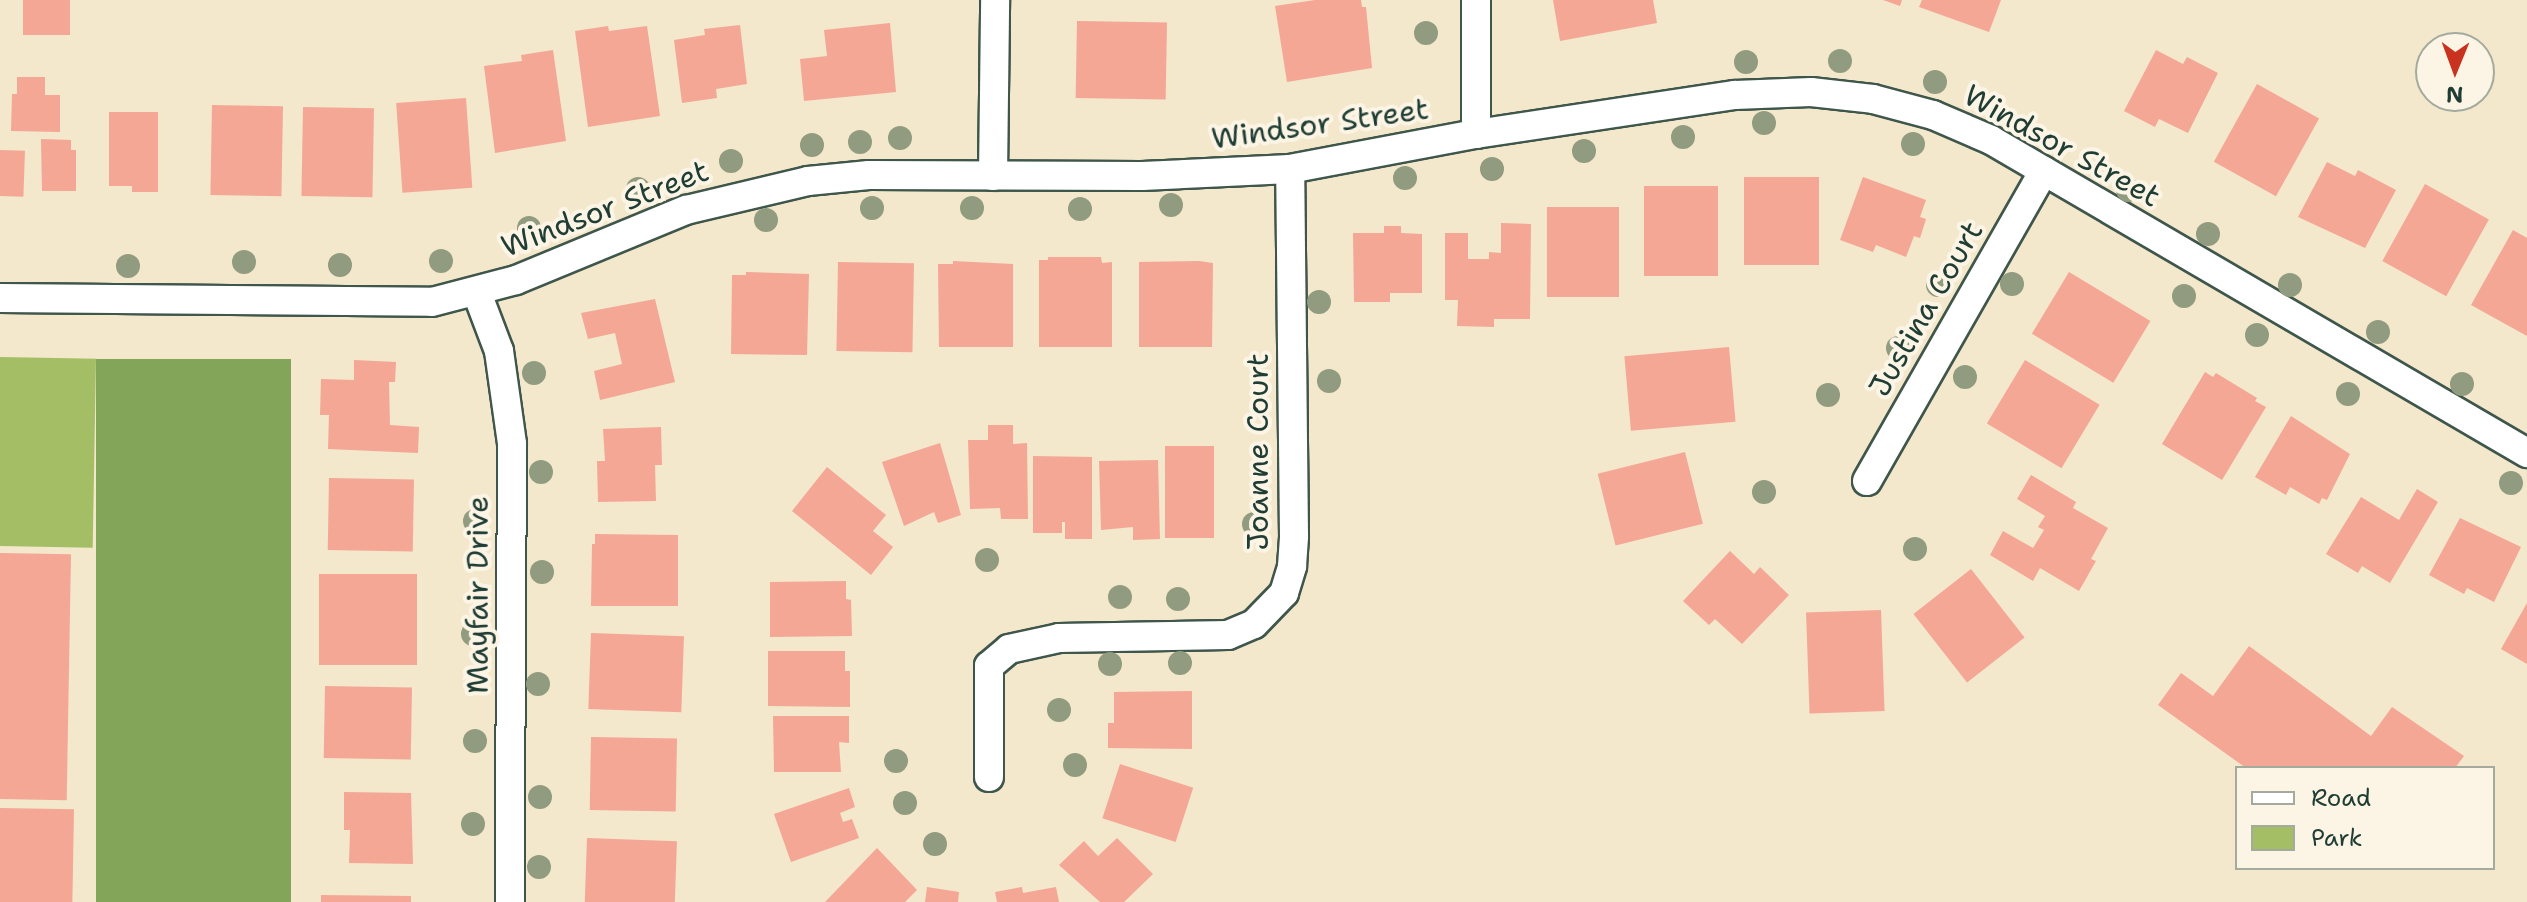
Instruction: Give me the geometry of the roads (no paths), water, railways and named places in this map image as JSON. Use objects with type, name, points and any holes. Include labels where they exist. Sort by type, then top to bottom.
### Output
[{"type":"street","points":[[993,176],[995,0]]},
{"type":"street","points":[[1476,0],[1476,134]]},
{"type":"street","name":"Windsor Street","points":[[0,298],[380,304],[432,302],[477,293],[516,280],[628,231],[746,194],[808,181],[869,175],[1187,175],[1290,169],[1476,134],[1735,95],[1811,92],[1873,99],[1933,115],[1991,140],[2527,453]]},
{"type":"street","name":"Joanne Court","points":[[989,777],[989,666],[1009,649],[1059,638],[1228,635],[1254,624],[1284,593],[1292,566],[1294,536],[1290,169]]},
{"type":"street","name":"Justina Court","points":[[1867,481],[2044,171]]},
{"type":"street","name":"Mayfair Drive","points":[[477,293],[499,351],[512,444],[510,902]]}]
